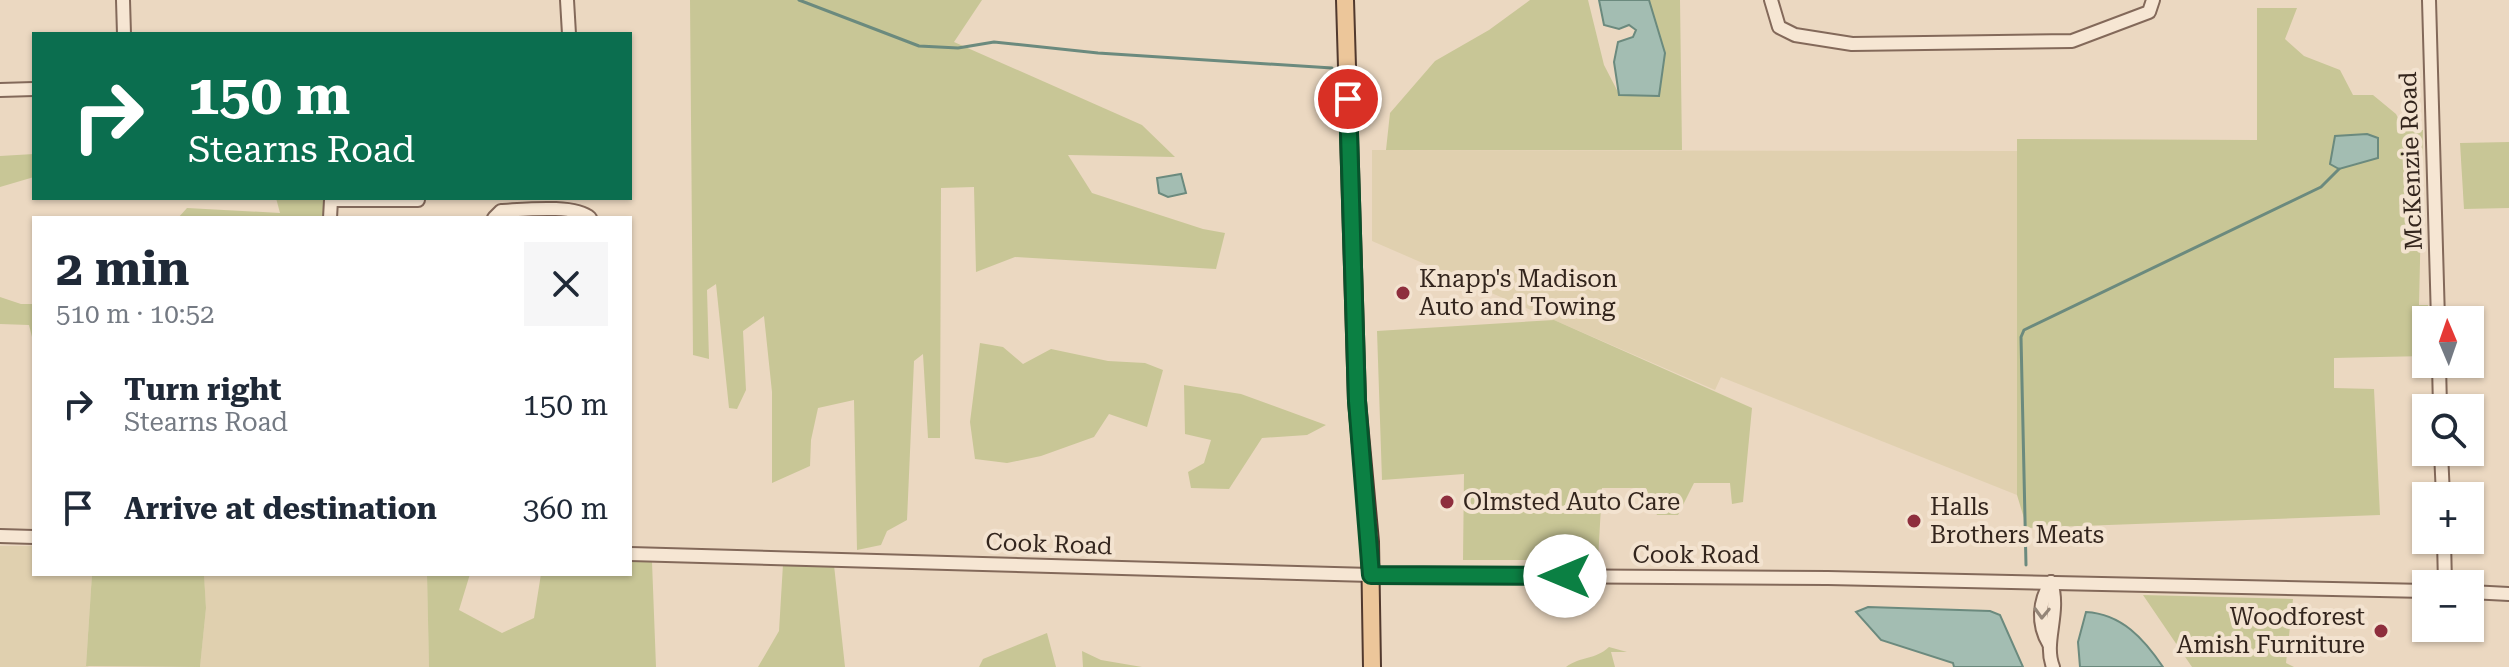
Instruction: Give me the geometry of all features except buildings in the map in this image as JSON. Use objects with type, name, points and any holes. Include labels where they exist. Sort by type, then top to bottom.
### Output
[{"type":"main road","points":[[1345,0],[1357,401],[1371,575],[1372,667]]},
{"type":"street","points":[[123,0],[124,32]]},
{"type":"street","points":[[567,0],[569,32]]},
{"type":"street","points":[[1771,0],[1779,27],[1795,35],[1852,44],[2072,41],[2149,12],[2153,0]]},
{"type":"street","name":"McKenzie Road","points":[[2429,0],[2438,306]]},
{"type":"street","points":[[0,90],[32,89]]},
{"type":"street","points":[[331,200],[418,200]]},
{"type":"street","points":[[496,216],[501,211],[539,210],[581,211],[587,216]]},
{"type":"street","points":[[0,536],[32,537]]},
{"type":"street","name":"Cook Road","points":[[632,554],[1371,575],[2051,582],[2412,591]]},
{"type":"street","points":[[2051,582],[2055,597],[2054,632],[2049,644],[2053,667]]},
{"type":"street","points":[[2484,593],[2509,594]]},
{"type":"shaded area","points":[[690,0],[982,0],[954,42],[1142,125],[1175,157],[1068,155],[1092,193],[1203,229],[1225,233],[1216,269],[1015,257],[976,272],[974,187],[941,188],[940,438],[928,438],[923,354],[914,361],[907,520],[887,531],[881,545],[857,550],[854,400],[818,408],[811,440],[810,466],[772,483],[772,392],[764,316],[743,331],[746,390],[737,409],[729,408],[716,284],[707,290],[709,359],[693,355]]},
{"type":"shaded area","points":[[1530,0],[1588,0],[1604,65],[1619,94],[1665,53],[1649,0],[1680,0],[1682,150],[1386,150],[1390,113],[1435,61],[1489,30]]},
{"type":"shaded area","points":[[1599,0],[1649,0],[1665,53],[1659,96],[1619,95],[1614,62],[1618,42],[1633,37],[1636,30],[1629,25],[1619,29],[1604,25]]},
{"type":"shaded area","points":[[2257,8],[2297,8],[2285,39],[2304,56],[2340,70],[2353,95],[2373,95],[2396,114],[2404,130],[2423,130],[2419,305],[2428,306],[2412,306],[2412,356],[2334,358],[2334,388],[2374,389],[2380,515],[2027,528],[2017,495],[2017,139],[2257,140]]},
{"type":"shaded area","points":[[2367,134],[2378,138],[2378,158],[2339,169],[2330,164],[2335,136]]},
{"type":"shaded area","points":[[2509,142],[2509,208],[2464,209],[2460,143]]},
{"type":"shaded area","points":[[1372,150],[2017,151],[2017,495],[1721,377],[1715,390],[1372,241]]},
{"type":"shaded area","points":[[32,154],[32,178],[0,187],[0,156]]},
{"type":"shaded area","points":[[1181,174],[1186,193],[1168,197],[1159,193],[1157,178]]},
{"type":"shaded area","points":[[277,200],[328,200],[328,216],[180,216],[187,208],[280,213]]},
{"type":"shaded area","points":[[0,297],[32,304],[32,337],[29,325],[0,324]]},
{"type":"shaded area","points":[[1554,320],[1752,408],[1743,502],[1732,504],[1730,483],[1694,483],[1678,515],[1657,515],[1646,488],[1602,488],[1598,560],[1463,560],[1464,474],[1382,480],[1377,331]]},
{"type":"shaded area","points":[[980,343],[1003,347],[1023,364],[1051,349],[1108,361],[1145,363],[1163,370],[1147,427],[1109,414],[1094,437],[1041,456],[1007,463],[975,459],[970,422]]},
{"type":"shaded area","points":[[1184,385],[1241,394],[1326,425],[1307,435],[1262,438],[1229,489],[1191,488],[1188,472],[1204,463],[1211,440],[1185,434]]},
{"type":"shaded area","points":[[0,546],[32,546],[32,576],[92,576],[86,665],[89,667],[0,667]]},
{"type":"shaded area","points":[[632,562],[652,562],[656,667],[429,667],[427,576],[469,576],[459,610],[502,633],[534,618],[541,576],[632,576]]},
{"type":"shaded area","points":[[783,564],[834,565],[845,667],[758,667],[779,631]]},
{"type":"shaded area","points":[[92,576],[204,576],[206,608],[200,667],[86,666]]},
{"type":"shaded area","points":[[204,576],[427,576],[429,667],[200,667],[206,608]]},
{"type":"shaded area","points":[[2143,595],[2293,599],[2286,663],[2294,667],[2192,667]]},
{"type":"shaded area","points":[[1868,607],[1990,611],[2000,615],[2023,667],[1954,667],[1953,663],[1881,640],[1856,612]]},
{"type":"shaded area","points":[[2086,612],[2111,618],[2131,630],[2163,667],[2080,667],[2078,642]]},
{"type":"shaded area","points":[[1047,633],[1056,667],[979,667],[983,659]]},
{"type":"shaded area","points":[[1609,647],[1627,652],[1611,652],[1615,667],[1566,667],[1598,654]]},
{"type":"shaded area","points":[[1082,651],[1101,660],[1142,667],[1083,667]]},
{"type":"waterway","points":[[799,0],[919,46],[958,48],[994,42],[1098,53],[1332,68]]},
{"type":"waterway","points":[[2026,565],[2021,337],[2024,330],[2321,187],[2339,169]]},
{"type":"place","name":"Knapp's Madison Auto and Towing","points":[[1403,293]]},
{"type":"place","name":"Olmsted Auto Care","points":[[1447,502]]},
{"type":"place","name":"Halls Brothers Meats","points":[[1914,521]]},
{"type":"place","name":"Woodforest Amish Furniture","points":[[2381,631]]},
{"type":"route","points":[[1348,99],[1357,401],[1371,575],[1565,576]]}]
